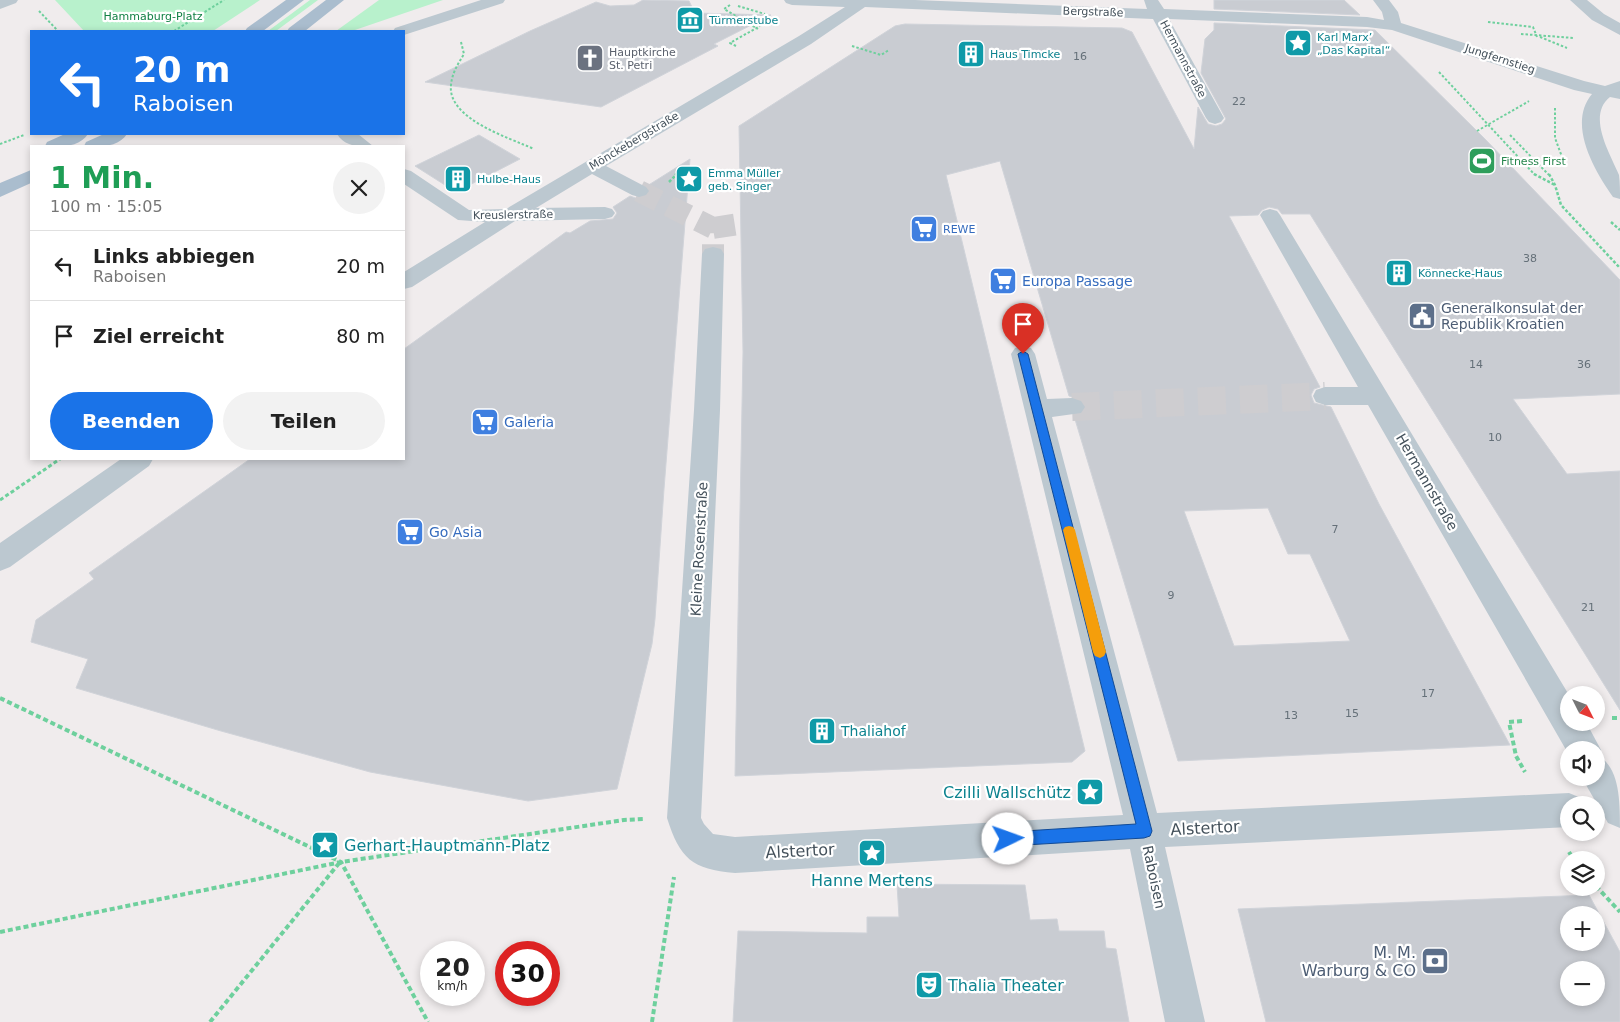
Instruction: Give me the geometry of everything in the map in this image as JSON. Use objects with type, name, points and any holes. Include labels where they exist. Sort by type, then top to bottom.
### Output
[{"type":"main road","points":[[254,30],[296,0]]},
{"type":"main road","points":[[296,30],[336,0]]},
{"type":"main road","points":[[56,145],[77,135]]},
{"type":"main road","points":[[95,145],[116,135]]},
{"type":"main road","points":[[0,171],[30,157]]},
{"type":"main road","points":[[0,191],[30,176]]},
{"type":"street","points":[[0,4],[10,0]]},
{"type":"street","points":[[404,30],[497,0]]},
{"type":"street","name":"Bergstraße","points":[[792,0],[1367,22],[1394,26]]},
{"type":"street","name":"Hermannstraße","points":[[1151,0],[1215,118]]},
{"type":"street","points":[[1381,0],[1390,12],[1394,26]]},
{"type":"street","points":[[1578,0],[1598,17],[1620,30]]},
{"type":"street","name":"Mönckebergstraße","points":[[405,281],[591,166],[805,40],[863,2]]},
{"type":"street","name":"Jungfernstieg","points":[[1394,26],[1580,86],[1616,91]]},
{"type":"street","points":[[1580,86],[1593,98],[1592,128],[1604,166],[1620,193]]},
{"type":"street","points":[[1593,110],[1595,103],[1616,91]]},
{"type":"street","points":[[348,135],[362,145]]},
{"type":"street","points":[[1599,149],[1620,171]]},
{"type":"street","points":[[591,166],[639,191]]},
{"type":"street","name":"Kreuslerstraße","points":[[405,176],[465,216],[605,213]]},
{"type":"street","name":"Hermannstraße","points":[[1270,215],[1579,741]]},
{"type":"street","name":"Kleine Rosenstraße","points":[[689,830],[713,254]]},
{"type":"street","name":"Raboisen","points":[[1023,354],[1039,409],[1144,831],[1186,1022]]},
{"type":"street","points":[[1325,396],[1377,396]]},
{"type":"street","points":[[1039,409],[1072,407]]},
{"type":"street","points":[[0,559],[139,460]]},
{"type":"street","points":[[1603,786],[1614,809]]},
{"type":"street","name":"Alstertor","points":[[689,830],[707,851],[735,855],[1144,831],[1560,810]]},
{"type":"path","points":[[176,30],[224,0]]},
{"type":"path","points":[[730,5],[724,9],[765,33]]},
{"type":"path","points":[[34,6],[57,30]]},
{"type":"path","points":[[738,6],[770,15]]},
{"type":"path","points":[[1488,22],[1522,25]]},
{"type":"path","points":[[733,41],[760,26]]},
{"type":"path","points":[[458,38],[463,44],[464,54],[452,73],[450,88],[457,109],[481,126],[534,149]]},
{"type":"path","points":[[861,47],[881,55],[889,50]]},
{"type":"path","points":[[1439,72],[1536,176],[1555,185]]},
{"type":"path","points":[[1476,131],[1528,101],[1535,101]]},
{"type":"path","points":[[0,144],[30,132]]},
{"type":"path","points":[[1510,135],[1548,173],[1555,185],[1561,205],[1620,268]]},
{"type":"path","points":[[0,500],[59,460]]},
{"type":"path","points":[[0,698],[341,862],[428,1022]]},
{"type":"path","points":[[0,932],[341,862],[624,820],[689,830],[675,870],[652,1022]]},
{"type":"path","points":[[210,1022],[341,862]]},
{"type":"path","points":[[1605,896],[1620,912]]},
{"type":"green space","name":"Hammaburg-Platz","points":[[55,0],[260,0],[215,30],[83,30]]},
{"type":"green space","points":[[310,0],[318,0],[277,30],[269,30]]},
{"type":"green space","points":[[379,0],[443,0],[355,30],[337,30]]},
{"type":"building","name":"Hauptkirche St. Petri","points":[[643,0],[689,1],[695,13],[771,15],[714,44],[718,46],[601,107],[425,82],[530,31],[596,2],[610,6],[634,5]]},
{"type":"building","points":[[1214,0],[1344,0],[1360,15],[1214,9]]},
{"type":"building","points":[[1214,23],[1375,30],[1485,139],[1620,280],[1620,394],[1513,399],[1567,474],[1620,471],[1620,710],[1310,214],[1282,214],[1278,209],[1269,207],[1262,210],[1258,215],[1229,216],[1320,387],[1314,389],[1311,395],[1314,403],[1331,407],[1379,504],[1510,745],[1178,761],[1074,416],[1083,414],[1087,406],[1082,399],[1069,396],[1000,161],[946,175],[1085,751],[1072,762],[735,776],[743,352],[739,126],[895,26],[905,24],[1122,28],[1132,32],[1194,149],[1198,107],[1208,124],[1216,126],[1222,124],[1226,119],[1201,73],[1205,39],[1214,30]],"holes":[[[1268,508],[1288,554],[1310,554],[1350,641],[1234,646],[1184,511]]]},
{"type":"building","name":"Hulbe-Haus","points":[[479,135],[520,159],[456,192],[415,166]]},
{"type":"building","points":[[690,159],[655,619],[652,644],[617,789],[528,801],[370,772],[221,731],[76,688],[88,659],[31,642],[36,620],[94,579],[89,573],[249,460],[405,460],[405,348],[566,232],[570,233],[590,221],[613,219],[617,213],[613,207],[630,196],[638,199],[647,197],[651,191],[647,186]]},
{"type":"building","name":"Thalia Theater","points":[[897,884],[1025,885],[1030,920],[1057,919],[1059,931],[1104,931],[1106,948],[1116,949],[1129,1022],[733,1022],[738,931],[867,933],[867,917],[899,917]]},
{"type":"building","name":"M. M. Warburg & CO","points":[[1590,896],[1595,906],[1560,906],[1560,951],[1605,951],[1605,924],[1620,952],[1620,1022],[1266,1022],[1238,909]]},
{"type":"tunnel","points":[[639,191],[713,228]]},
{"type":"tunnel","points":[[713,228],[739,224]]},
{"type":"tunnel","points":[[713,228],[713,254]]},
{"type":"tunnel","points":[[1072,407],[1325,396]]},
{"type":"slow traffic","points":[[1069,530],[1100,652]]},
{"type":"place","name":"Türmerstube","points":[[690,20]]},
{"type":"place","name":"Karl Marx’ „Das Kapital“","points":[[1298,43]]},
{"type":"place","name":"Haus Timcke","points":[[971,54]]},
{"type":"place","name":"Hauptkirche St. Petri","points":[[590,58]]},
{"type":"place","name":"Fitness First","points":[[1482,161]]},
{"type":"place","name":"Hulbe-Haus","points":[[458,179]]},
{"type":"place","name":"Emma Müller geb. Singer","points":[[689,179]]},
{"type":"place","name":"REWE","points":[[924,229]]},
{"type":"place","name":"Könnecke-Haus","points":[[1399,273]]},
{"type":"place","name":"Europa Passage","points":[[1003,281]]},
{"type":"place","name":"Generalkonsulat der Republik Kroatien","points":[[1422,316]]},
{"type":"place","name":"Galeria","points":[[485,422]]},
{"type":"place","name":"Go Asia","points":[[410,532]]},
{"type":"place","name":"Thaliahof","points":[[822,731]]},
{"type":"place","name":"Czilli Wallschütz","points":[[1090,792]]},
{"type":"place","name":"Gerhart-Hauptmann-Platz","points":[[325,845]]},
{"type":"place","name":"Hanne Mertens","points":[[872,853]]},
{"type":"place","name":"M. M. Warburg & CO","points":[[1435,961]]},
{"type":"place","name":"Thalia Theater","points":[[929,985]]},
{"type":"route","points":[[1008,839],[1144,831],[1039,409],[1023,354]]}]
